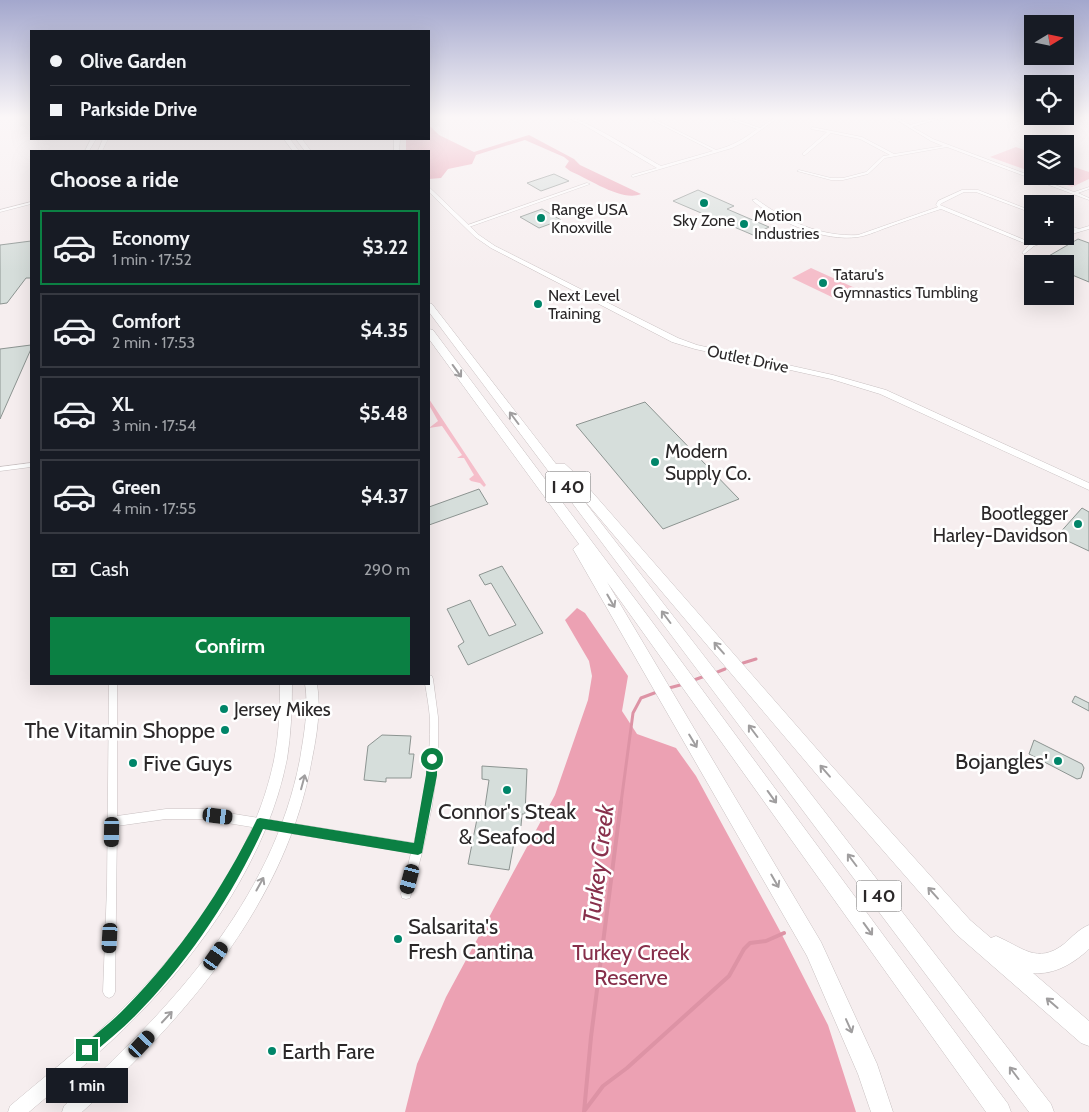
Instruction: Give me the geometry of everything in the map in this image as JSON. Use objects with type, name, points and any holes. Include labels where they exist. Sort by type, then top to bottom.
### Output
[{"type":"highway","name":"I 40","points":[[430,307],[1043,1112]]},
{"type":"highway","name":"I 40","points":[[430,333],[688,682],[1000,1112]]},
{"type":"highway","points":[[531,440],[575,480],[818,763],[964,927],[1089,1035]]},
{"type":"highway","points":[[551,499],[814,950],[869,1072],[882,1112]]},
{"type":"highway","points":[[964,927],[1021,961],[1038,964],[1063,958],[1089,935]]},
{"type":"street","points":[[633,176],[658,169]]},
{"type":"street","points":[[799,171],[830,179],[843,180],[867,172],[870,169]]},
{"type":"street","points":[[1010,169],[1089,199]]},
{"type":"street","points":[[467,226],[588,184]]},
{"type":"street","points":[[1075,193],[1089,188]]},
{"type":"street","name":"Outlet Drive","points":[[430,189],[482,240],[675,340],[702,349],[833,377],[883,392],[1089,487]]},
{"type":"street","points":[[941,207],[938,205],[940,202],[963,191],[970,190],[986,192],[1024,209]]},
{"type":"street","points":[[1083,196],[1089,193]]},
{"type":"street","points":[[754,200],[783,219],[847,238],[859,236],[941,207],[1024,242]]},
{"type":"street","points":[[0,209],[29,203]]},
{"type":"street","points":[[1074,231],[1089,227]]},
{"type":"street","points":[[1074,228],[1078,230]]},
{"type":"street","points":[[1024,253],[1032,245]]},
{"type":"street","points":[[0,470],[30,466]]},
{"type":"street","points":[[109,992],[112,887],[113,685]]},
{"type":"street","points":[[16,1112],[130,1012],[183,952],[215,908],[242,863],[260,823],[278,770],[285,731],[286,685]]},
{"type":"street","points":[[70,1112],[100,1086],[185,998],[238,923],[289,828],[308,757],[312,720],[311,685]]},
{"type":"street","points":[[406,894],[418,849],[432,775],[434,718],[430,685]]},
{"type":"street","points":[[112,822],[184,813],[260,823],[418,849]]},
{"type":"shaded area","points":[[1074,169],[1089,172],[1089,179],[1072,187],[1067,185],[1074,185]]},
{"type":"shaded area","name":"Tataru's Gymnastics Tumbling","points":[[811,268],[855,288],[836,299],[792,278]]},
{"type":"shaded area","points":[[430,401],[486,485],[484,487],[480,483],[469,479],[474,475],[464,458],[457,458],[462,455],[442,426],[430,428],[438,421],[430,407]]},
{"type":"green space","points":[[430,169],[449,169],[441,178],[430,179]]},
{"type":"green space","points":[[567,169],[588,169],[641,194],[633,196],[615,192]]},
{"type":"green space","name":"Turkey Creek Reserve","points":[[577,608],[585,613],[628,676],[622,711],[637,734],[676,748],[696,776],[780,931],[828,1025],[856,1112],[405,1112],[417,1064],[446,997],[555,795],[588,700],[592,676],[589,661],[565,620]]},
{"type":"building","points":[[554,174],[569,181],[541,191],[527,183]]},
{"type":"building","points":[[698,190],[734,206],[727,209],[769,227],[753,235],[673,201]]},
{"type":"building","name":"Range USA Knoxville","points":[[542,209],[561,220],[539,228],[520,217]]},
{"type":"building","points":[[1078,239],[1089,243],[1089,282],[1074,276],[1074,255],[1050,255],[1068,245],[1074,245],[1074,241]]},
{"type":"building","points":[[30,241],[30,278],[26,278],[7,303],[0,304],[0,245]]},
{"type":"building","points":[[30,345],[30,351],[0,419],[0,349]]},
{"type":"building","name":"Modern Supply Co.","points":[[645,402],[739,499],[663,529],[576,425]]},
{"type":"building","points":[[479,489],[488,504],[430,525],[430,507]]},
{"type":"building","name":"Bootlegger Harley-Davidson","points":[[1082,508],[1089,512],[1089,551],[1057,536]]},
{"type":"building","points":[[502,566],[543,633],[468,665],[458,646],[464,642],[447,609],[470,600],[489,636],[516,625],[491,583],[485,585],[479,575]]},
{"type":"building","points":[[1075,696],[1089,703],[1089,711],[1072,702]]},
{"type":"building","points":[[382,735],[411,736],[409,754],[414,754],[411,778],[386,778],[386,782],[364,780],[368,746]]},
{"type":"building","name":"Bojangles'","points":[[1034,740],[1082,764],[1084,768],[1081,778],[1077,779],[1029,754]]},
{"type":"building","points":[[482,766],[527,769],[525,814],[522,814],[521,826],[517,826],[509,870],[468,864],[477,819],[479,819],[480,806],[485,807],[489,780],[482,779]]},
{"type":"waterway","name":"Turkey Creek","points":[[743,663],[756,659]]},
{"type":"waterway","name":"Turkey Creek","points":[[715,673],[725,669]]},
{"type":"waterway","name":"Turkey Creek","points":[[694,680],[705,676]]},
{"type":"waterway","name":"Turkey Creek","points":[[669,688],[684,684]]},
{"type":"waterway","name":"Turkey Creek","points":[[621,803],[633,713],[641,698],[657,692]]},
{"type":"waterway","name":"Turkey Creek","points":[[584,1112],[591,1037],[621,802]]},
{"type":"waterway","points":[[585,1110],[603,1086],[627,1068],[729,976],[744,949],[750,943],[766,941],[784,933]]},
{"type":"place","name":"Sky Zone","points":[[704,203]]},
{"type":"place","name":"Range USA Knoxville","points":[[541,218]]},
{"type":"place","name":"Motion Industries","points":[[744,224]]},
{"type":"place","name":"Tataru's Gymnastics Tumbling","points":[[823,283]]},
{"type":"place","name":"Next Level Training","points":[[538,304]]},
{"type":"place","name":"Modern Supply Co.","points":[[655,462]]},
{"type":"place","name":"Bootlegger Harley-Davidson","points":[[1078,524]]},
{"type":"place","name":"Jersey Mikes","points":[[224,709]]},
{"type":"place","name":"The Vitamin Shoppe","points":[[225,730]]},
{"type":"place","name":"Bojangles'","points":[[1058,761]]},
{"type":"place","name":"Five Guys","points":[[133,763]]},
{"type":"place","name":"Connor's Steak & Seafood","points":[[507,790]]},
{"type":"place","name":"Salsarita's Fresh Cantina","points":[[398,939]]},
{"type":"place","name":"Earth Fare","points":[[272,1051]]},
{"type":"route","points":[[87,1050],[130,1012],[183,952],[215,908],[242,863],[260,823],[418,849],[432,775],[432,759]]}]
